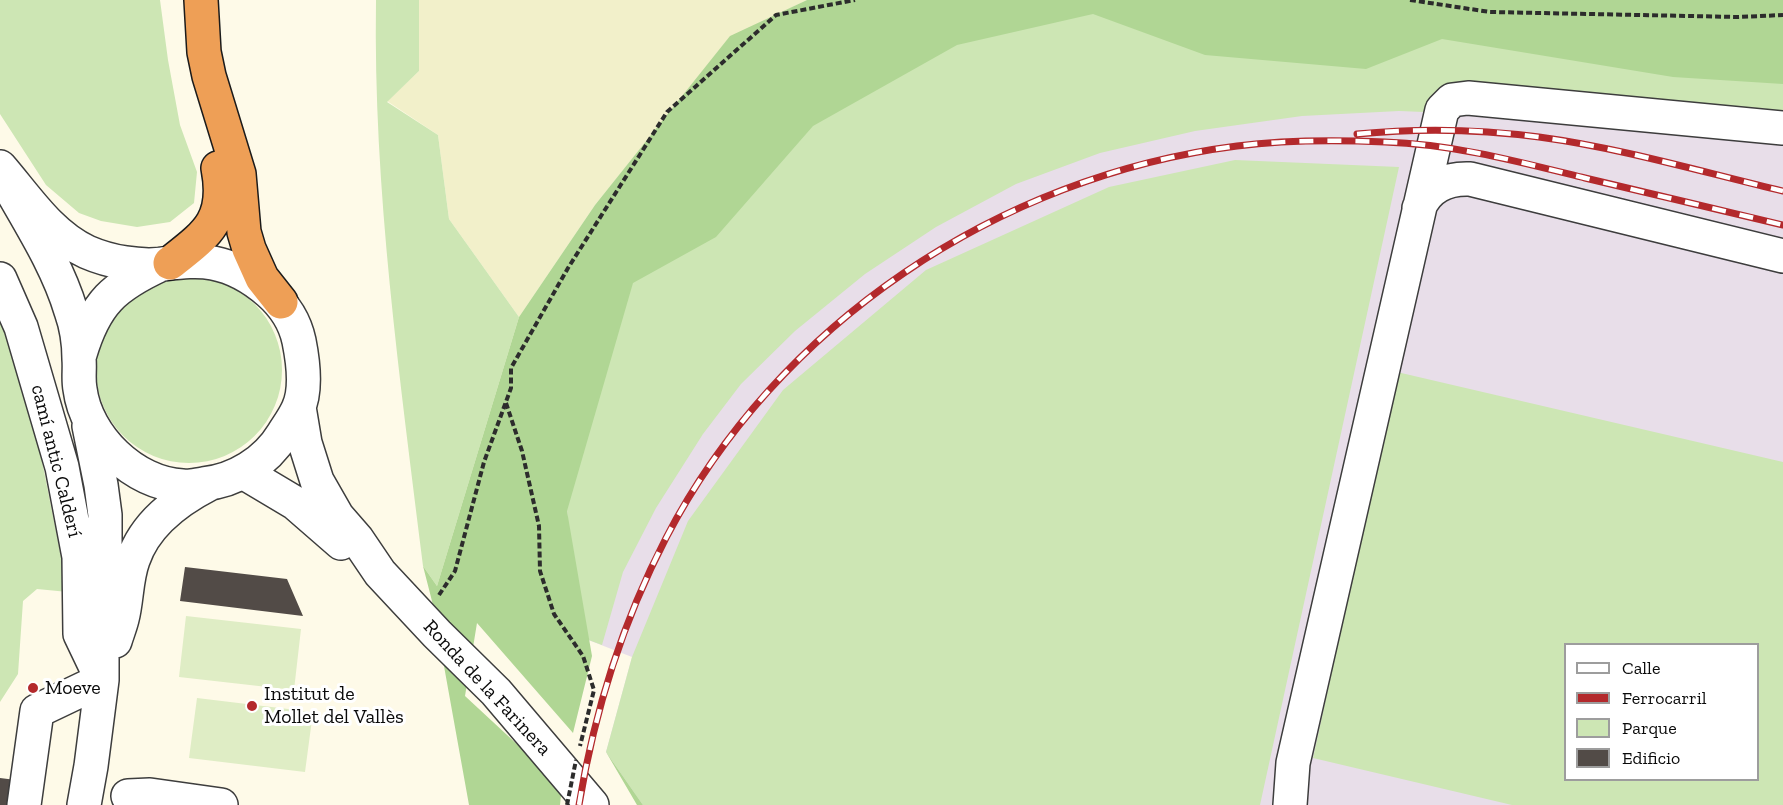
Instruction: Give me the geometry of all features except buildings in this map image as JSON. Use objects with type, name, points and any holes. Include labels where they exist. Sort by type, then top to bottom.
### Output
[{"type":"highway","points":[[166,264],[203,236],[210,227],[216,216],[221,193],[218,164],[193,87],[188,62],[183,0]]},
{"type":"highway","points":[[201,0],[204,52],[238,174],[244,232],[251,256],[262,278],[281,302]]},
{"type":"street","points":[[1290,805],[1293,763],[1442,110],[1452,100],[1460,98],[1783,128]]},
{"type":"street","points":[[0,168],[46,221],[70,243],[99,257],[117,261],[166,264],[186,261],[213,263],[240,272],[260,284],[281,302],[297,329],[305,367],[299,407],[274,450],[243,472],[209,484],[187,495],[152,526],[142,541],[133,560],[122,619],[102,680],[37,711],[24,805]]},
{"type":"street","points":[[0,168],[48,257],[72,312],[80,357],[80,389],[105,515],[102,576],[102,680],[86,797],[127,800],[150,795],[221,805]]},
{"type":"street","points":[[1419,208],[1426,194],[1437,186],[1452,180],[1470,179],[1783,256]]},
{"type":"street","points":[[80,357],[86,333],[95,314],[114,290],[138,275],[166,264]]},
{"type":"street","name":"camí antic Calderí","points":[[0,279],[21,327],[62,467],[79,557],[80,634],[102,680]]},
{"type":"street","name":"Ronda de la Farinera","points":[[299,407],[305,443],[317,482],[337,516],[357,538],[380,573],[496,692],[592,805]]},
{"type":"street","points":[[86,412],[99,437],[118,458],[138,472],[162,483],[184,487],[209,484]]},
{"type":"street","name":"Ronda de la Farinera","points":[[243,472],[295,503],[315,518],[344,546],[380,573]]},
{"type":"path","points":[[436,599],[455,571],[484,462],[511,388],[511,368],[568,268],[667,112],[776,15],[855,0]]},
{"type":"path","points":[[1410,0],[1490,12],[1739,17],[1783,15]]},
{"type":"path","points":[[506,403],[522,451],[538,526],[540,571],[554,614],[583,656],[594,690],[579,748]]},
{"type":"path","points":[[567,805],[576,760]]},
{"type":"shaded area","points":[[419,0],[807,0],[730,37],[595,205],[519,317],[449,219],[438,135],[387,101],[419,71]]},
{"type":"shaded area","points":[[1282,0],[1783,66],[1783,805],[643,805],[606,752],[632,657],[578,636],[561,441]]},
{"type":"green space","points":[[0,0],[160,0],[180,125],[197,172],[194,203],[170,222],[137,227],[101,221],[79,213],[46,185],[0,114]]},
{"type":"green space","points":[[376,0],[419,0],[419,71],[387,102],[438,135],[449,219],[519,317],[437,586],[423,566],[390,284],[379,142]]},
{"type":"green space","points":[[807,0],[1783,0],[1783,84],[1673,77],[1442,39],[1366,69],[1205,55],[1093,14],[957,45],[813,126],[716,237],[633,283],[567,511],[592,656],[573,733],[477,623],[465,696],[562,786],[560,805],[469,805],[433,605],[423,566],[437,586],[519,317],[595,205],[730,36]]},
{"type":"green space","points":[[998,0],[1282,0],[1783,66],[1783,120],[1444,90],[1431,97],[1424,112],[1399,111],[1302,116],[1195,131],[1100,153],[1016,184],[936,227],[865,274],[795,331],[741,384],[703,434],[656,508],[623,572],[602,645],[578,636],[561,441],[616,245]]},
{"type":"green space","points":[[1235,160],[1399,167],[1260,805],[643,805],[606,752],[632,657],[688,521],[783,390],[926,270],[1109,187]]},
{"type":"green space","points":[[189,277],[224,284],[240,293],[254,305],[266,319],[275,335],[282,370],[275,405],[266,421],[254,435],[240,447],[224,456],[189,463],[154,456],[138,447],[124,435],[112,421],[103,405],[96,370],[103,335],[112,319],[124,305],[138,293],[154,284]]},
{"type":"green space","points":[[0,300],[40,451],[68,592],[37,589],[23,601],[18,674],[0,702]]},
{"type":"green space","points":[[1397,372],[1783,462],[1783,805],[1512,805],[1313,758]]},
{"type":"green space","points":[[186,616],[301,629],[294,690],[179,677]]},
{"type":"green space","points":[[197,698],[313,712],[305,772],[189,758]]},
{"type":"green space","points":[[606,752],[643,805],[637,805]]},
{"type":"railway","points":[[1357,134],[1448,130],[1539,137],[1631,154],[1783,191]]},
{"type":"railway","points":[[579,805],[602,702],[636,602],[666,538],[713,461],[769,391],[833,328],[904,273],[981,227],[1063,190],[1149,163],[1237,146],[1329,141],[1410,143],[1461,150],[1783,225]]},
{"type":"place","name":"Moeve","points":[[33,688]]},
{"type":"place","name":"Institut de Mollet del Vallès","points":[[252,706]]}]
